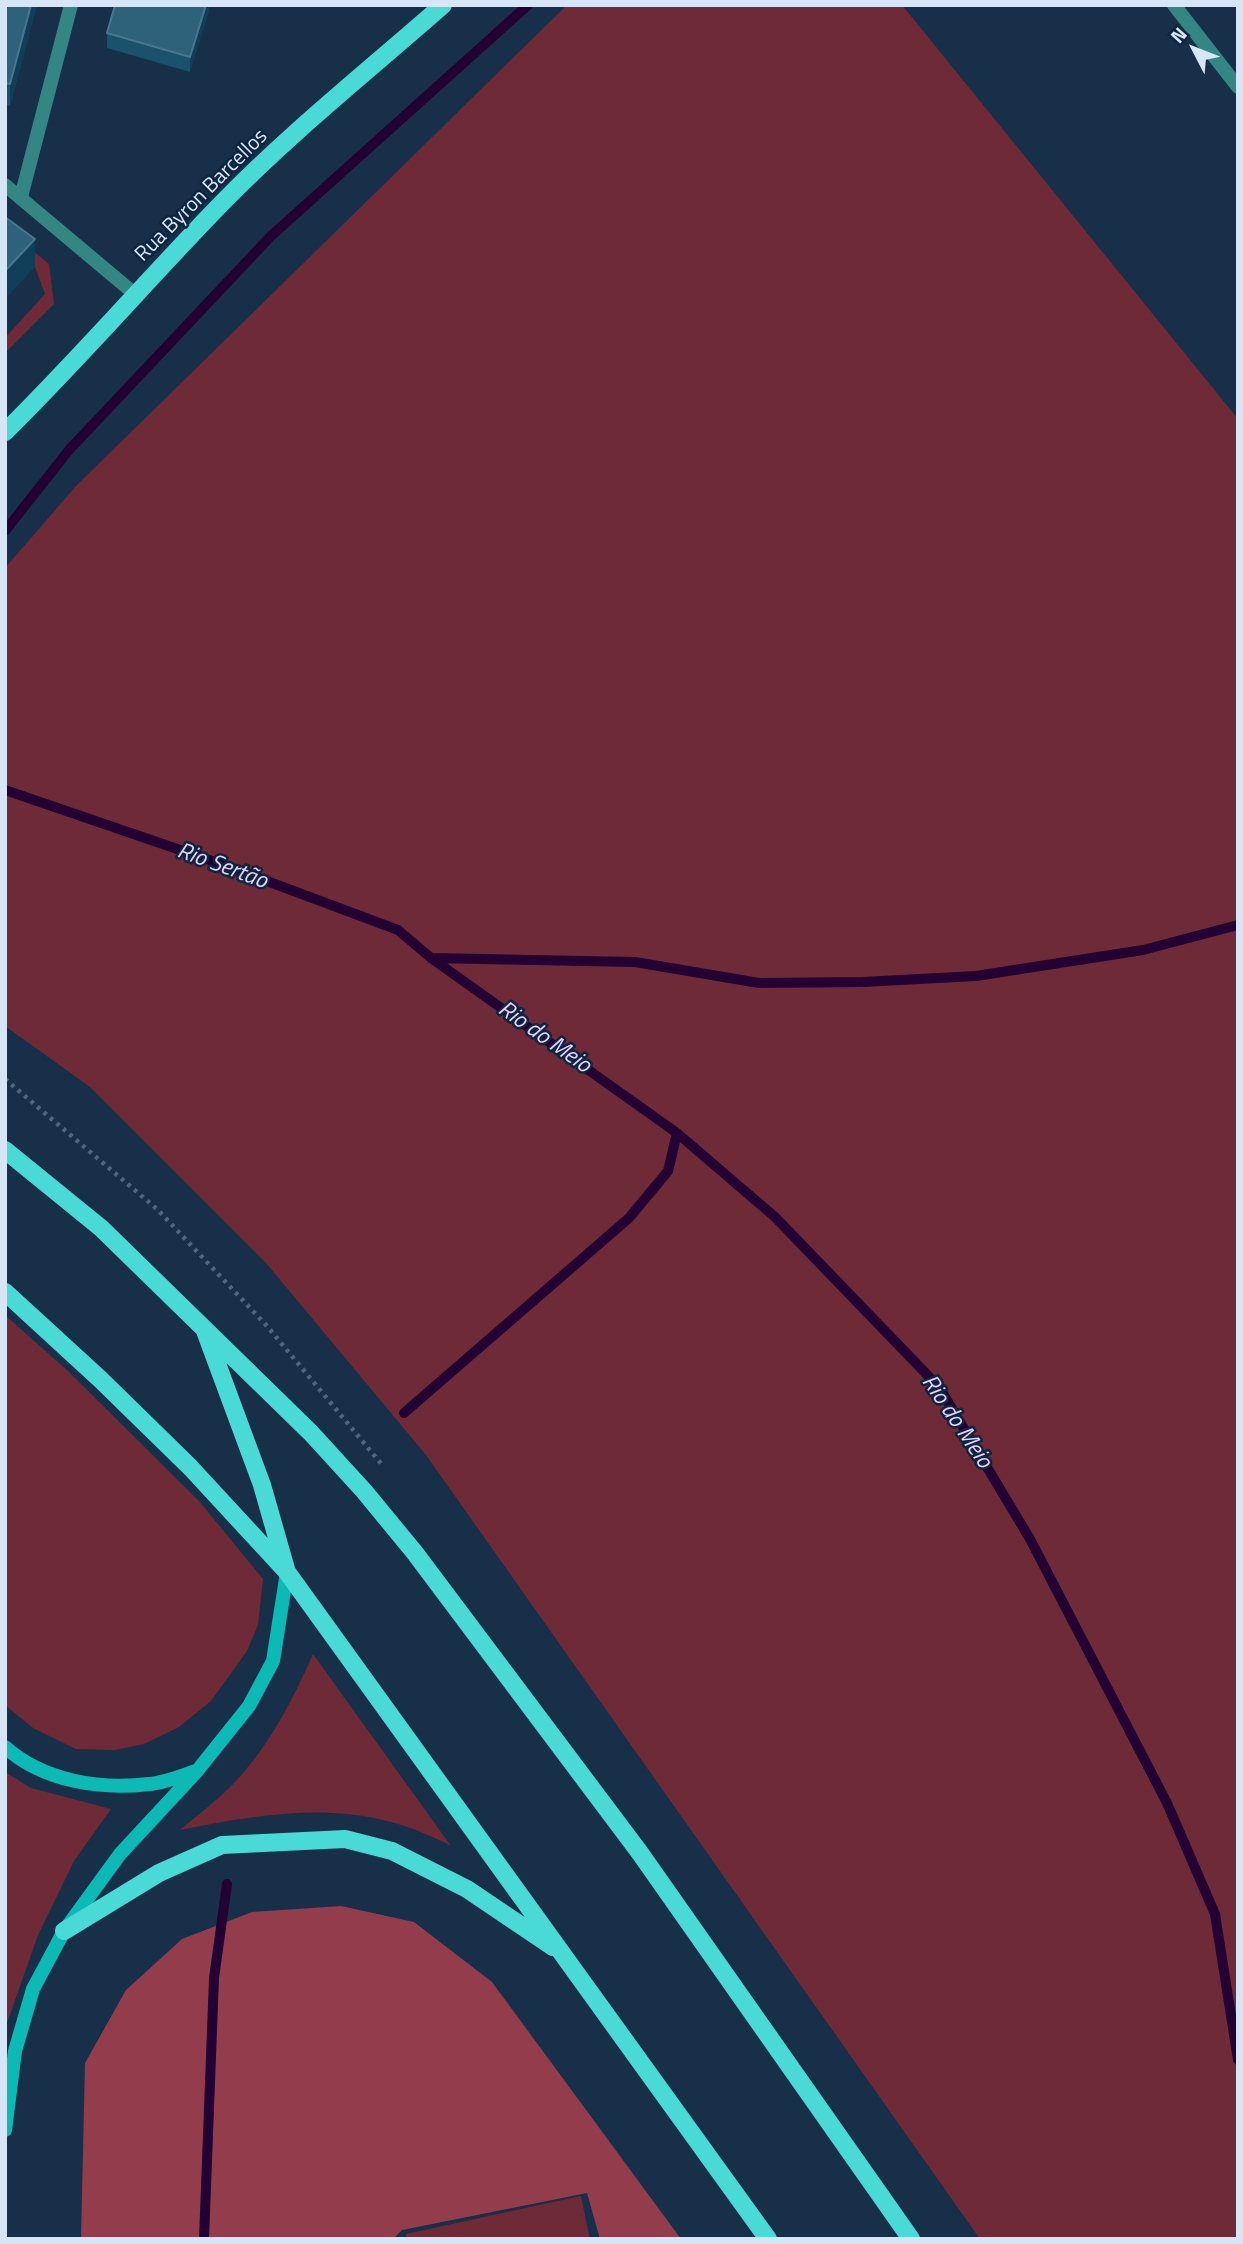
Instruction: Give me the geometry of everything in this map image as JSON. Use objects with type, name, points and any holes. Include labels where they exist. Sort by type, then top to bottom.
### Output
[{"type":"main road","name":"Rua Byron Barcellos","points":[[5,432],[223,202],[443,5]]},
{"type":"main road","points":[[5,1150],[101,1228],[311,1433],[364,1491],[415,1553],[640,1853],[911,2239]]},
{"type":"main road","points":[[5,1293],[182,1458],[287,1573],[768,2239]]},
{"type":"main road","points":[[5,2130],[15,2051],[22,2026],[33,1989],[64,1930],[120,1854],[197,1771],[249,1706],[273,1661],[287,1573],[262,1485],[203,1326]]},
{"type":"main road","points":[[5,1747],[15,1755],[57,1776],[104,1787],[151,1784],[197,1771]]},
{"type":"main road","points":[[64,1930],[159,1873],[222,1845],[345,1839],[392,1851],[467,1889],[562,1953]]},
{"type":"street","points":[[21,197],[71,5]]},
{"type":"street","points":[[1174,5],[1238,87]]},
{"type":"street","points":[[5,185],[136,295]]},
{"type":"shaded area","points":[[567,5],[902,5],[1238,419],[1238,2239],[980,2239],[426,1455],[266,1263],[90,1087],[5,1026],[5,568],[76,486]]},
{"type":"shaded area","points":[[5,228],[49,264],[54,304],[5,353],[5,338],[45,294],[35,267],[5,244]]},
{"type":"shaded area","points":[[5,1315],[69,1372],[199,1501],[263,1579],[258,1625],[247,1651],[211,1701],[179,1727],[144,1744],[115,1750],[76,1749],[33,1728],[5,1705]]},
{"type":"shaded area","points":[[313,1654],[451,1846],[417,1830],[384,1820],[318,1812],[250,1818],[180,1830],[226,1791],[253,1761],[287,1709]]},
{"type":"shaded area","points":[[5,1772],[31,1788],[111,1809],[74,1861],[38,1935],[5,2034]]},
{"type":"shaded area","points":[[341,1906],[414,1922],[492,1982],[681,2239],[600,2239],[587,2193],[402,2230],[393,2239],[81,2239],[85,2063],[126,1990],[182,1939],[252,1912]]},
{"type":"shaded area","points":[[581,2196],[590,2239],[407,2239],[406,2234]]},
{"type":"building","points":[[5,5],[31,5],[10,84],[5,83]]},
{"type":"building","points":[[115,5],[206,5],[190,57],[107,33]]},
{"type":"building","points":[[5,217],[35,239],[5,271]]},
{"type":"waterway","points":[[5,531],[69,450],[271,236],[528,5]]},
{"type":"waterway","name":"Rio do Meio","points":[[5,790],[224,865],[398,930],[431,958],[677,1133],[775,1217],[939,1387],[1030,1539],[1167,1803],[1215,1914],[1238,2060]]},
{"type":"waterway","points":[[431,958],[635,962],[759,983],[863,982],[976,976],[1143,950],[1238,925]]},
{"type":"waterway","points":[[404,1413],[629,1218],[668,1171],[677,1133]]},
{"type":"waterway","points":[[204,2239],[214,1978],[227,1884]]},
{"type":"water label","name":"Rio Sertão","points":[[222,867]]}]
